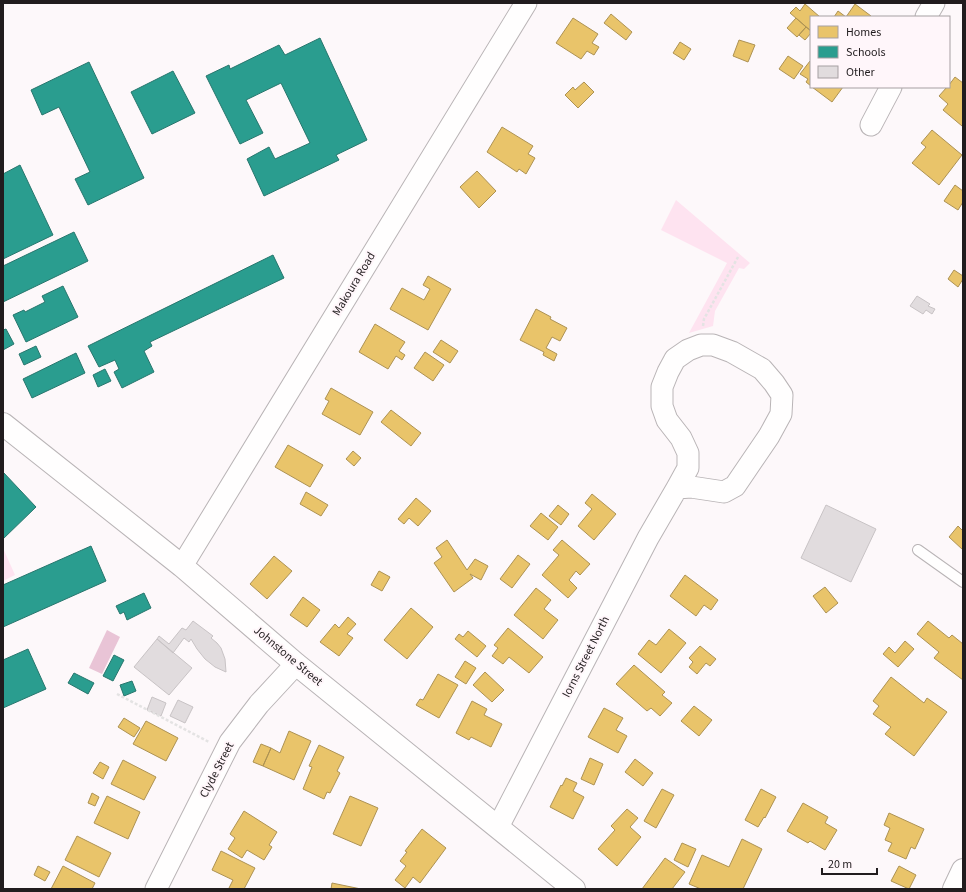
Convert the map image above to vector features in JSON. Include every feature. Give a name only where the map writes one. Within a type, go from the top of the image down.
[{"type":"street","name":"Makoura Road","points":[[182,566],[526,3]]},
{"type":"street","points":[[927,16],[934,3]]},
{"type":"street","points":[[871,125],[890,88]]},
{"type":"street","points":[[676,488],[691,487],[724,492],[735,486],[769,436],[781,414],[782,395],[762,369],[732,352],[713,345],[701,345]]},
{"type":"street","name":"Iorns Street North","points":[[498,827],[648,538],[688,468],[688,453],[681,438],[667,420],[662,406],[662,387],[675,359],[688,350],[701,345]]},
{"type":"street","name":"Johnstone Street","points":[[3,424],[182,566],[296,664],[574,889]]},
{"type":"street","name":"Clyde Street","points":[[156,889],[230,742],[259,704],[296,664]]},
{"type":"street","points":[[954,889],[963,870]]},
{"type":"lane","points":[[918,550],[963,582]]},
{"type":"path","points":[[701,345],[704,319],[738,257]]},
{"type":"path","points":[[117,694],[226,751]]},
{"type":"shaded area","points":[[676,200],[750,263],[744,269],[739,268],[715,311],[713,326],[689,333],[727,263],[661,230]]},
{"type":"shaded area","points":[[3,548],[15,575],[3,581]]},
{"type":"shaded area","points":[[107,630],[120,637],[102,674],[89,668]]},
{"type":"building: Homes","points":[[805,4],[819,16],[810,16],[810,30],[790,13],[796,7],[800,11]]},
{"type":"building: Homes","points":[[855,4],[871,16],[847,16]]},
{"type":"building: Homes","points":[[838,11],[845,16],[835,16]]},
{"type":"building: Homes","points":[[611,14],[632,32],[626,40],[604,23]]},
{"type":"building: Homes","points":[[573,18],[598,34],[592,43],[599,47],[594,55],[587,51],[581,59],[556,43]]},
{"type":"building: Homes","points":[[796,18],[806,27],[797,37],[787,28]]},
{"type":"building: Homes","points":[[806,27],[810,30],[810,34],[805,40],[799,35]]},
{"type":"building: Homes","points":[[739,40],[755,45],[748,62],[733,56]]},
{"type":"building: Homes","points":[[680,42],[691,49],[684,60],[673,53]]},
{"type":"building: Homes","points":[[788,56],[803,66],[794,79],[779,69]]},
{"type":"building: Homes","points":[[810,61],[810,85],[806,82],[808,79],[800,74]]},
{"type":"building: Homes","points":[[955,77],[963,83],[962,126],[943,110],[948,104],[939,96],[946,88],[950,88],[950,84]]},
{"type":"building: Homes","points":[[584,82],[594,92],[578,108],[565,95],[573,87],[575,90]]},
{"type":"building: Homes","points":[[813,88],[842,88],[832,102]]},
{"type":"building: Homes","points":[[502,127],[533,146],[528,154],[535,158],[526,174],[519,169],[517,172],[487,152]]},
{"type":"building: Homes","points":[[932,130],[962,155],[939,185],[912,163],[926,147],[921,143]]},
{"type":"building: Homes","points":[[477,171],[496,191],[479,208],[460,187]]},
{"type":"building: Homes","points":[[955,185],[963,191],[963,202],[958,210],[944,201]]},
{"type":"building: Homes","points":[[954,270],[963,276],[963,279],[958,287],[948,279]]},
{"type":"building: Homes","points":[[428,276],[451,289],[428,330],[390,309],[402,288],[424,300],[430,289],[423,285]]},
{"type":"building: Homes","points":[[536,309],[551,317],[550,319],[567,328],[560,341],[552,337],[546,348],[557,354],[554,361],[543,355],[544,352],[520,340]]},
{"type":"building: Homes","points":[[375,324],[405,342],[399,351],[405,355],[402,360],[396,356],[388,369],[359,352]]},
{"type":"building: Homes","points":[[441,340],[458,351],[450,363],[433,352]]},
{"type":"building: Homes","points":[[425,352],[444,365],[433,381],[414,368]]},
{"type":"building: Homes","points":[[331,388],[373,412],[360,435],[322,414],[329,401],[325,399]]},
{"type":"building: Homes","points":[[391,410],[421,433],[411,446],[381,422]]},
{"type":"building: Homes","points":[[288,445],[323,465],[310,487],[275,467]]},
{"type":"building: Homes","points":[[353,451],[361,458],[354,466],[346,459]]},
{"type":"building: Homes","points":[[306,492],[328,505],[321,516],[300,504]]},
{"type":"building: Homes","points":[[592,494],[616,514],[594,540],[578,526],[592,509],[585,503]]},
{"type":"building: Homes","points":[[416,498],[431,511],[418,526],[409,518],[404,524],[398,519]]},
{"type":"building: Homes","points":[[558,505],[569,514],[561,525],[549,516]]},
{"type":"building: Homes","points":[[541,513],[558,527],[548,540],[530,526]]},
{"type":"building: Homes","points":[[958,526],[963,531],[963,550],[949,537]]},
{"type":"building: Homes","points":[[447,540],[467,570],[475,559],[488,566],[481,580],[470,574],[473,578],[454,592],[434,563],[442,557],[436,548]]},
{"type":"building: Homes","points":[[562,540],[590,564],[580,575],[576,571],[569,580],[577,588],[568,598],[542,575],[559,555],[553,550]]},
{"type":"building: Homes","points":[[518,555],[530,564],[512,588],[500,579]]},
{"type":"building: Homes","points":[[274,556],[292,571],[267,599],[250,584]]},
{"type":"building: Homes","points":[[379,571],[390,577],[382,591],[371,585]]},
{"type":"building: Homes","points":[[685,575],[718,600],[711,610],[704,605],[696,616],[670,596]]},
{"type":"building: Homes","points":[[825,587],[838,603],[826,613],[813,596]]},
{"type":"building: Homes","points":[[536,588],[551,600],[544,609],[558,620],[543,639],[514,615]]},
{"type":"building: Homes","points":[[303,597],[320,610],[307,627],[290,615]]},
{"type":"building: Homes","points":[[411,608],[433,627],[407,659],[384,640]]},
{"type":"building: Homes","points":[[348,617],[356,624],[347,634],[353,638],[339,656],[320,642],[335,624],[339,628]]},
{"type":"building: Homes","points":[[928,621],[949,638],[952,635],[963,644],[963,680],[934,658],[939,652],[917,634]]},
{"type":"building: Homes","points":[[508,628],[543,657],[529,673],[509,657],[503,664],[492,656],[498,648],[494,645]]},
{"type":"building: Homes","points":[[669,629],[686,643],[661,673],[638,654],[649,640],[656,645]]},
{"type":"building: Homes","points":[[468,631],[486,646],[477,657],[455,639],[459,634],[463,637]]},
{"type":"building: Homes","points":[[905,641],[914,649],[898,667],[883,654],[889,647],[895,653]]},
{"type":"building: Homes","points":[[700,646],[716,659],[710,666],[706,663],[697,674],[689,667],[693,662],[689,658]]},
{"type":"building: Homes","points":[[465,661],[476,668],[466,684],[455,677]]},
{"type":"building: Homes","points":[[634,665],[665,692],[662,695],[672,703],[660,716],[651,708],[647,711],[616,684]]},
{"type":"building: Homes","points":[[485,672],[504,690],[492,702],[473,685]]},
{"type":"building: Homes","points":[[438,674],[458,685],[439,718],[416,705],[420,699],[423,700]]},
{"type":"building: Homes","points":[[891,677],[924,703],[927,698],[947,712],[914,756],[885,734],[891,727],[873,714],[879,706],[873,701]]},
{"type":"building: Homes","points":[[472,701],[487,709],[484,715],[502,724],[491,747],[471,737],[469,740],[456,733]]},
{"type":"building: Homes","points":[[694,706],[712,720],[699,736],[681,721]]},
{"type":"building: Homes","points":[[604,708],[623,718],[616,730],[627,736],[618,753],[588,737]]},
{"type":"building: Homes","points":[[124,718],[140,728],[134,737],[118,727]]},
{"type":"building: Homes","points":[[146,721],[178,738],[166,761],[133,744]]},
{"type":"building: Homes","points":[[289,731],[311,741],[294,780],[263,766],[271,748],[280,753]]},
{"type":"building: Homes","points":[[261,744],[271,748],[263,766],[253,762]]},
{"type":"building: Homes","points":[[319,745],[344,757],[337,771],[340,773],[330,793],[327,792],[324,799],[303,789],[312,767],[309,766]]},
{"type":"building: Homes","points":[[590,758],[603,764],[594,785],[581,779]]},
{"type":"building: Homes","points":[[635,759],[653,773],[643,786],[625,772]]},
{"type":"building: Homes","points":[[123,760],[156,777],[144,800],[111,784]]},
{"type":"building: Homes","points":[[100,762],[109,767],[103,779],[93,773]]},
{"type":"building: Homes","points":[[566,778],[577,783],[573,791],[584,797],[573,819],[550,807]]},
{"type":"building: Homes","points":[[662,789],[674,795],[656,828],[644,821]]},
{"type":"building: Homes","points":[[761,789],[776,797],[765,818],[764,817],[758,827],[745,820]]},
{"type":"building: Homes","points":[[92,793],[99,797],[95,806],[88,803]]},
{"type":"building: Homes","points":[[107,796],[140,812],[128,839],[94,823]]},
{"type":"building: Homes","points":[[350,796],[378,808],[361,846],[333,834]]},
{"type":"building: Homes","points":[[803,803],[828,817],[825,823],[837,830],[825,850],[810,841],[808,843],[787,831]]},
{"type":"building: Homes","points":[[627,809],[638,818],[630,827],[641,837],[617,866],[598,849],[615,830],[611,826]]},
{"type":"building: Homes","points":[[244,811],[277,832],[269,845],[272,847],[264,860],[247,850],[242,858],[228,849],[235,838],[230,834]]},
{"type":"building: Homes","points":[[889,813],[924,829],[915,849],[911,847],[906,859],[888,851],[892,843],[885,840],[890,828],[884,825]]},
{"type":"building: Homes","points":[[422,829],[446,848],[420,883],[413,877],[405,888],[395,880],[406,866],[400,861],[407,852],[405,851]]},
{"type":"building: Homes","points":[[77,836],[111,853],[99,877],[65,860]]},
{"type":"building: Homes","points":[[742,839],[762,849],[743,889],[701,889],[689,884],[702,855],[729,867]]},
{"type":"building: Homes","points":[[682,843],[696,849],[688,867],[674,860]]},
{"type":"building: Homes","points":[[221,851],[255,868],[244,889],[229,888],[233,880],[212,870]]},
{"type":"building: Homes","points":[[665,858],[685,872],[672,889],[642,889]]},
{"type":"building: Homes","points":[[38,866],[50,872],[45,881],[34,875]]},
{"type":"building: Homes","points":[[63,866],[95,883],[92,889],[51,889]]},
{"type":"building: Homes","points":[[899,866],[916,875],[909,889],[891,881]]},
{"type":"building: Homes","points":[[332,883],[361,889],[331,889]]},
{"type":"building: Schools","points":[[320,38],[367,140],[336,155],[339,160],[264,196],[247,159],[269,147],[275,159],[310,143],[281,83],[246,100],[263,133],[240,144],[206,76],[229,65],[230,69],[279,45],[285,55]]},
{"type":"building: Schools","points":[[89,62],[144,178],[88,205],[75,179],[90,172],[59,107],[42,115],[31,90]]},
{"type":"building: Schools","points":[[173,71],[195,113],[152,134],[131,92]]},
{"type":"building: Schools","points":[[20,165],[53,235],[3,259],[3,174]]},
{"type":"building: Schools","points":[[74,232],[88,261],[3,302],[3,266]]},
{"type":"building: Schools","points":[[273,255],[284,278],[150,342],[152,346],[144,351],[154,372],[122,388],[114,372],[119,369],[115,360],[99,367],[88,346]]},
{"type":"building: Schools","points":[[63,286],[78,317],[26,342],[13,315],[24,310],[25,312],[45,302],[42,296]]},
{"type":"building: Schools","points":[[6,329],[14,344],[3,350],[3,330]]},
{"type":"building: Schools","points":[[36,346],[41,357],[24,365],[19,354]]},
{"type":"building: Schools","points":[[76,353],[85,373],[32,398],[23,379]]},
{"type":"building: Schools","points":[[105,369],[111,381],[98,387],[93,375]]},
{"type":"building: Schools","points":[[3,472],[36,507],[3,539]]},
{"type":"building: Schools","points":[[91,546],[106,581],[3,627],[3,585]]},
{"type":"building: Schools","points":[[144,593],[151,608],[127,620],[124,612],[120,614],[116,606]]},
{"type":"building: Schools","points":[[28,649],[46,689],[3,708],[3,660]]},
{"type":"building: Schools","points":[[114,655],[124,660],[113,681],[103,676]]},
{"type":"building: Schools","points":[[74,673],[94,683],[88,694],[68,683]]},
{"type":"building: Schools","points":[[132,681],[136,691],[124,696],[120,685]]},
{"type":"building: Other","points":[[917,296],[930,304],[928,306],[935,309],[932,314],[926,310],[923,314],[910,306]]},
{"type":"building: Other","points":[[826,505],[876,529],[851,582],[801,558]]},
{"type":"building: Other","points":[[193,621],[213,636],[211,638],[221,648],[225,659],[226,672],[215,667],[205,659],[191,639],[189,642],[184,638],[173,653],[157,639],[159,636],[169,644],[182,628],[186,630]]},
{"type":"building: Other","points":[[157,639],[192,668],[169,695],[134,667]]},
{"type":"building: Other","points":[[152,697],[166,703],[161,716],[147,710]]},
{"type":"building: Other","points":[[178,700],[193,707],[185,723],[170,716]]}]
